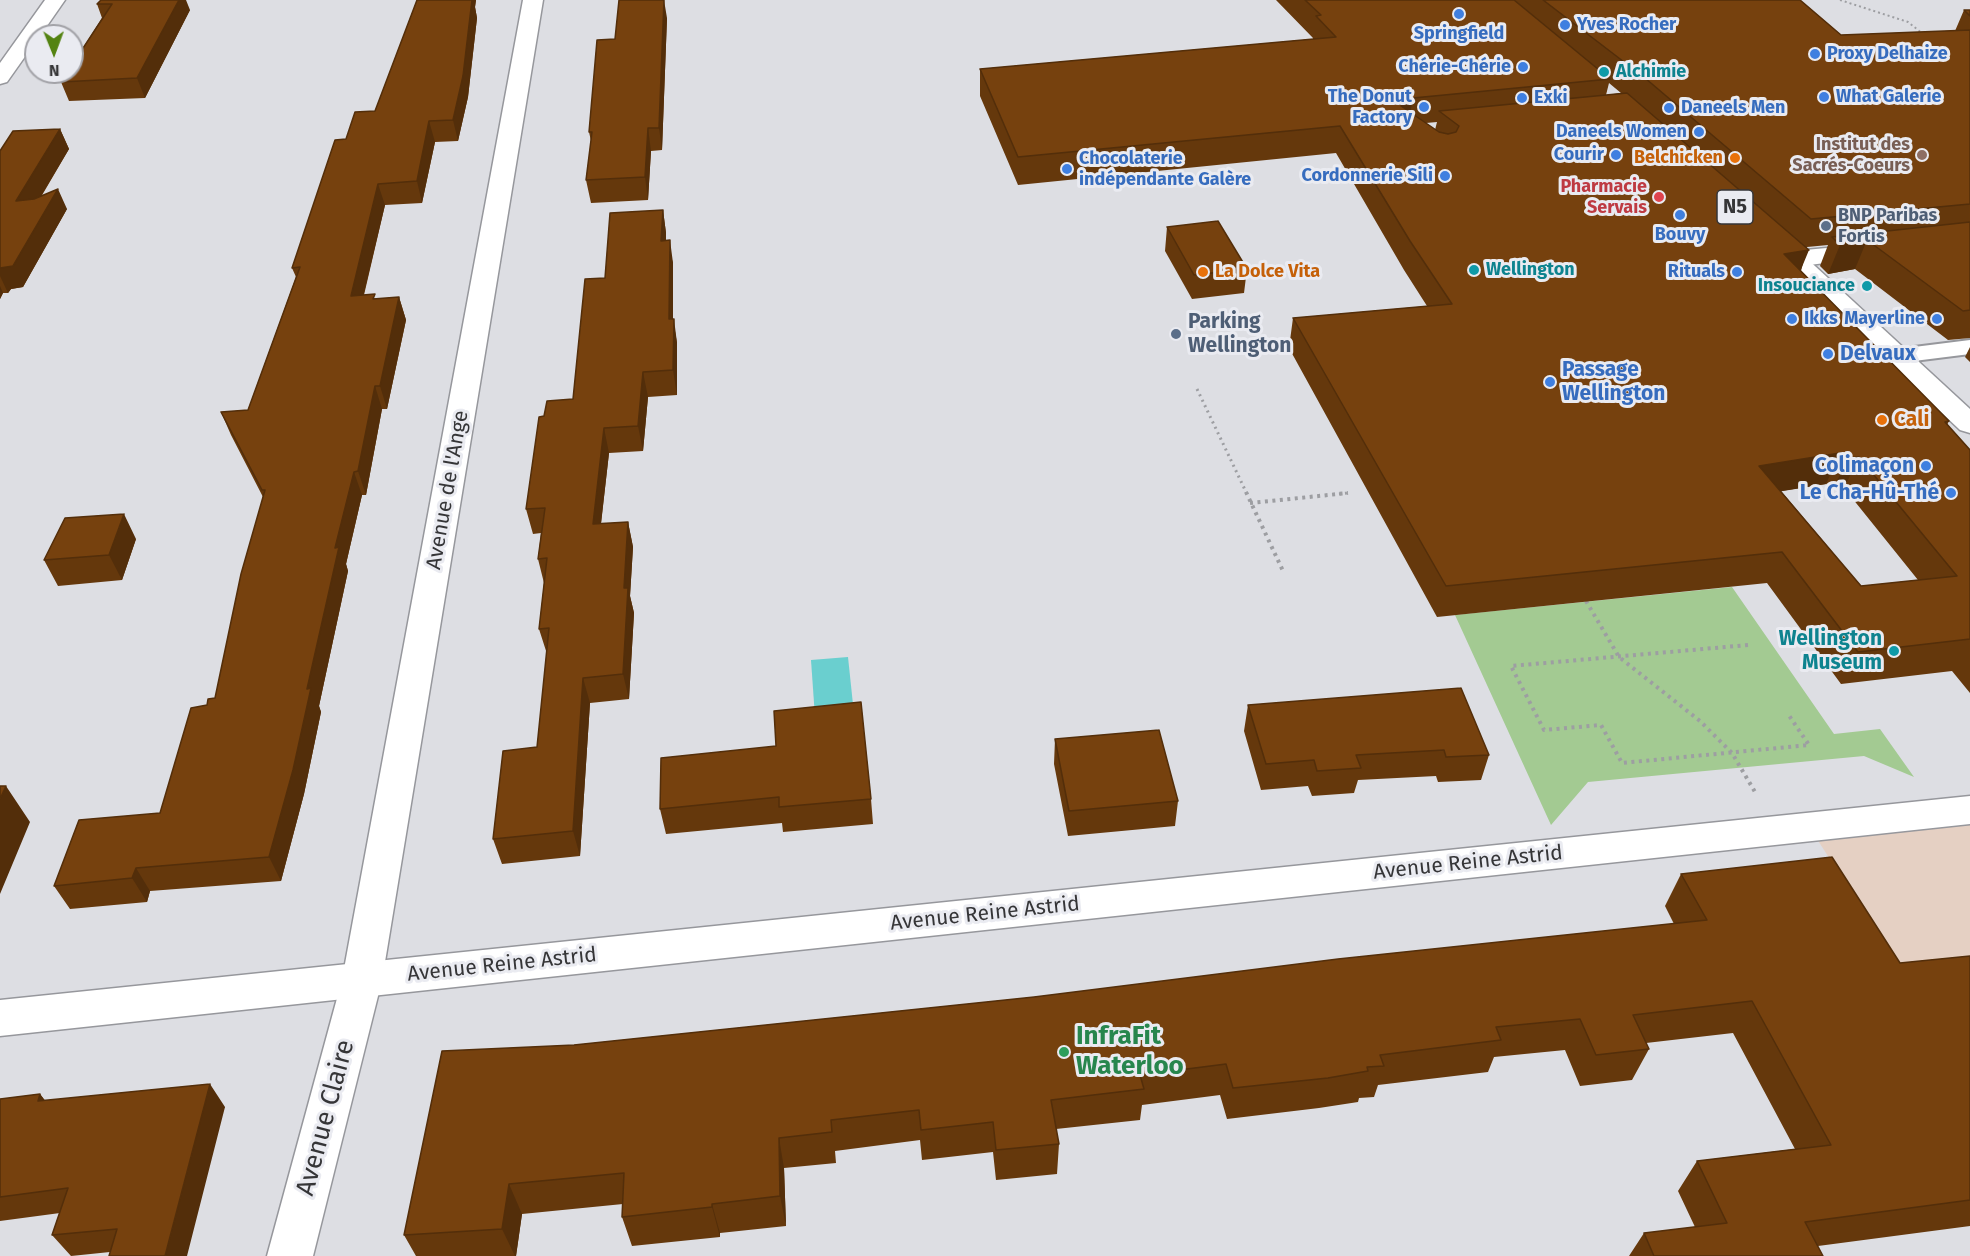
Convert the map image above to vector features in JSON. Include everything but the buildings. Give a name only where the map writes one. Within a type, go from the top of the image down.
[{"type":"street","points":[[0,78],[55,0]]},
{"type":"street","name":"Avenue de l'Ange","points":[[362,980],[533,0]]},
{"type":"street","name":"N5","points":[[1752,221],[1970,424]]},
{"type":"street","points":[[1794,259],[1888,249]]},
{"type":"street","points":[[1898,356],[1970,348]]},
{"type":"street","name":"Avenue Reine Astrid","points":[[0,1018],[1970,810]]},
{"type":"street","name":"Avenue Claire","points":[[290,1256],[362,980]]},
{"type":"path","points":[[1839,0],[1908,22],[1925,36]]},
{"type":"path","points":[[1197,389],[1283,571]]},
{"type":"path","points":[[1250,503],[1348,493]]},
{"type":"path","points":[[1586,601],[1619,657],[1700,721],[1732,753],[1776,829]]},
{"type":"path","points":[[1748,645],[1511,666],[1544,730],[1601,725],[1622,763],[1809,745],[1788,714]]},
{"type":"shaded area","points":[[1970,819],[1970,1076],[1815,836]]},
{"type":"green space","points":[[1732,587],[1834,734],[1880,729],[1914,777],[1864,756],[1588,782],[1551,825],[1455,615]]},
{"type":"water","points":[[848,657],[854,714],[815,717],[811,660]]},
{"type":"place","name":"Springfield","points":[[1459,14]]},
{"type":"place","name":"Yves Rocher","points":[[1565,25]]},
{"type":"place","name":"Proxy Delhaize","points":[[1815,54]]},
{"type":"place","name":"Chérie-Chérie","points":[[1523,67]]},
{"type":"place","name":"Alchimie","points":[[1604,72]]},
{"type":"place","name":"What Galerie","points":[[1824,97]]},
{"type":"place","name":"Exki","points":[[1522,98]]},
{"type":"place","name":"The Donut Factory","points":[[1424,107]]},
{"type":"place","name":"Daneels Men","points":[[1669,108]]},
{"type":"place","name":"Daneels Women","points":[[1699,132]]},
{"type":"place","name":"Courir","points":[[1616,155]]},
{"type":"place","name":"Institut des Sacrés-Coeurs","points":[[1922,155]]},
{"type":"place","name":"Belchicken","points":[[1735,158]]},
{"type":"place","name":"Chocolaterie indépendante Galère","points":[[1067,169]]},
{"type":"place","name":"Cordonnerie Sili","points":[[1445,176]]},
{"type":"place","name":"Pharmacie Servais","points":[[1659,197]]},
{"type":"place","name":"Bouvy","points":[[1680,215]]},
{"type":"place","name":"BNP Paribas Fortis","points":[[1826,226]]},
{"type":"place","name":"Wellington","points":[[1474,270]]},
{"type":"place","name":"La Dolce Vita","points":[[1203,272]]},
{"type":"place","name":"Rituals","points":[[1737,272]]},
{"type":"place","name":"Insouciance","points":[[1867,286]]},
{"type":"place","name":"Ikks","points":[[1792,319]]},
{"type":"place","name":"Mayerline","points":[[1937,319]]},
{"type":"place","name":"Parking Wellington","points":[[1176,334]]},
{"type":"place","name":"Delvaux","points":[[1828,354]]},
{"type":"place","name":"Passage Wellington","points":[[1550,382]]},
{"type":"place","name":"Cali","points":[[1882,420]]},
{"type":"place","name":"Colimaçon","points":[[1926,466]]},
{"type":"place","name":"Le Cha-Hû-Thé","points":[[1951,493]]},
{"type":"place","name":"Wellington Museum","points":[[1894,651]]},
{"type":"place","name":"InfraFit Waterloo","points":[[1064,1052]]}]
